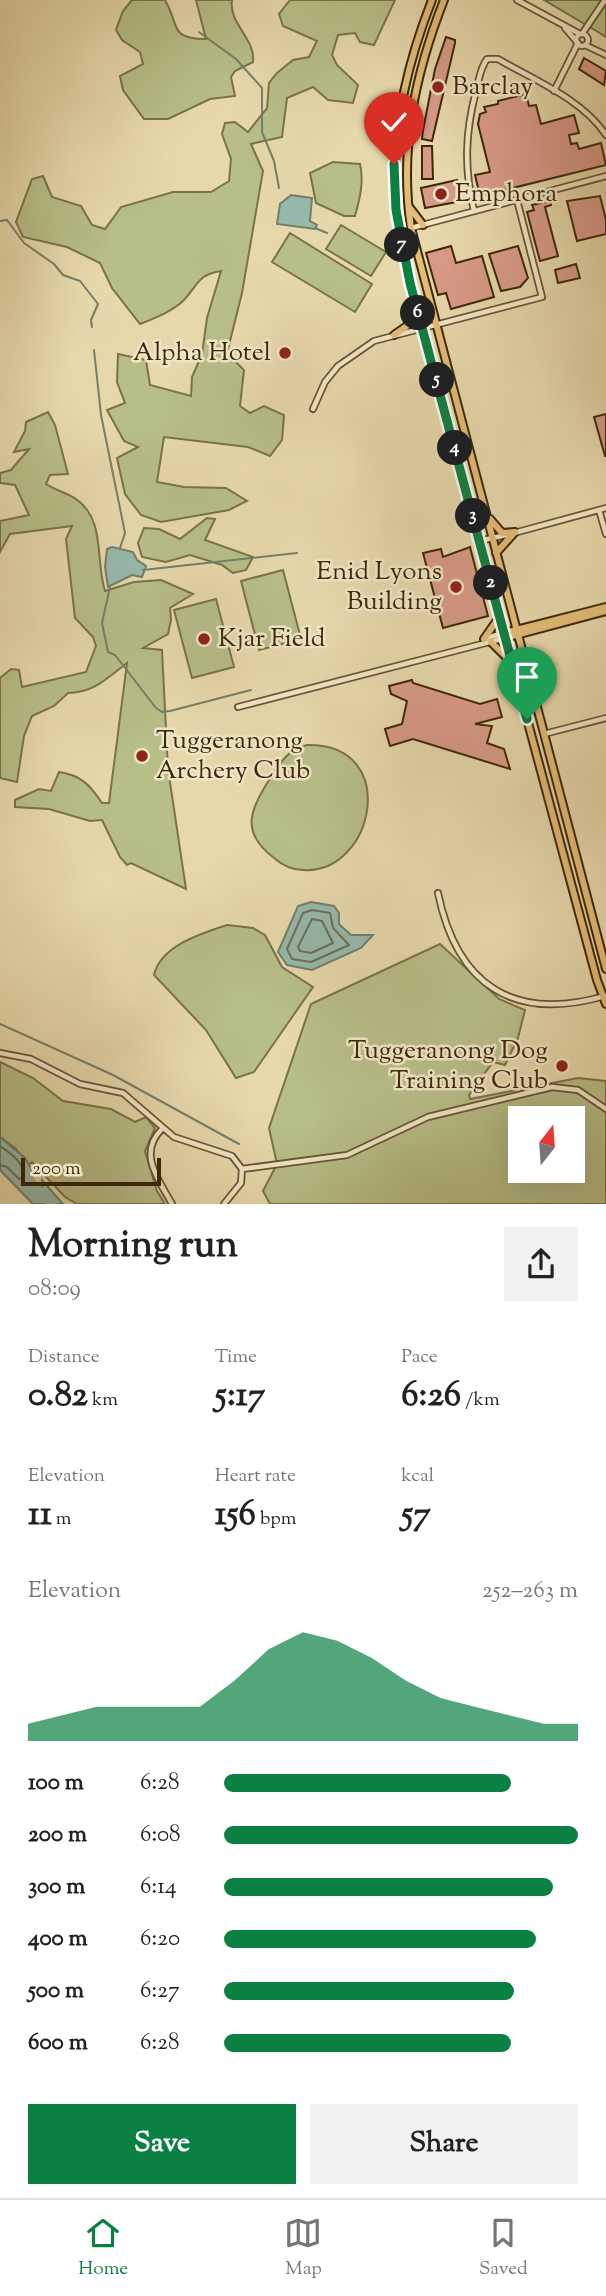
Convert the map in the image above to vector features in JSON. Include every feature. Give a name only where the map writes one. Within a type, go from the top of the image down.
[{"type":"main road","points":[[432,0],[415,48],[399,114],[394,164],[396,210],[422,328],[605,999]]},
{"type":"main road","points":[[444,0],[424,58],[411,113],[406,156],[407,204],[411,228],[606,969]]},
{"type":"main road","points":[[407,204],[423,225]]},
{"type":"main road","points":[[396,210],[401,224],[411,228]]},
{"type":"main road","points":[[407,267],[405,236],[411,228]]},
{"type":"main road","points":[[394,335],[414,321],[418,312]]},
{"type":"main road","points":[[485,511],[497,530],[514,532]]},
{"type":"main road","points":[[496,553],[514,532]]},
{"type":"main road","points":[[505,636],[606,609]]},
{"type":"main road","points":[[499,616],[487,640],[513,664]]},
{"type":"main road","points":[[527,719],[533,732],[544,734]]},
{"type":"main road","points":[[540,768],[537,743],[544,734]]},
{"type":"street","points":[[517,0],[584,36],[604,54]]},
{"type":"street","points":[[554,92],[605,0]]},
{"type":"street","points":[[564,27],[580,44],[604,54]]},
{"type":"street","points":[[580,44],[584,36]]},
{"type":"street","points":[[474,211],[467,180],[465,150],[475,94],[484,62],[490,58],[498,59],[581,108],[606,135]]},
{"type":"street","points":[[411,228],[606,176]]},
{"type":"street","points":[[313,409],[325,382],[338,366],[365,346],[394,335],[542,297],[517,200]]},
{"type":"street","points":[[480,541],[606,508]]},
{"type":"street","points":[[600,510],[606,534]]},
{"type":"street","points":[[239,707],[505,636]]},
{"type":"street","points":[[544,734],[606,718]]},
{"type":"street","points":[[438,892],[444,920],[461,955],[492,988],[518,1001],[545,1006],[605,999]]},
{"type":"street","points":[[0,1053],[32,1059],[80,1084],[123,1093],[162,1129],[186,1143],[232,1156],[242,1169],[241,1183],[224,1204]]},
{"type":"street","points":[[242,1169],[347,1155],[428,1117],[552,1087],[578,1090],[606,1109]]},
{"type":"street","points":[[162,1129],[150,1148],[150,1163],[172,1204]]},
{"type":"green space","points":[[132,0],[165,0],[181,34],[206,39],[196,0],[232,0],[234,16],[253,54],[253,62],[235,71],[231,77],[235,96],[210,99],[168,119],[144,119],[123,90],[120,76],[143,64],[140,52],[122,40],[116,30],[123,11]]},
{"type":"green space","points":[[290,0],[395,0],[374,45],[360,42],[355,33],[338,35],[332,55],[337,65],[358,85],[353,103],[328,100],[313,87],[287,98],[282,137],[251,144],[263,171],[242,293],[227,353],[244,370],[240,406],[250,413],[264,406],[284,415],[282,440],[270,456],[248,447],[164,437],[157,482],[184,487],[226,488],[247,501],[229,510],[161,522],[141,515],[125,494],[117,458],[138,447],[124,441],[107,410],[125,403],[117,382],[118,354],[146,360],[150,385],[191,396],[192,377],[202,354],[207,318],[221,271],[207,275],[199,281],[175,308],[140,324],[112,288],[100,263],[67,247],[23,237],[16,222],[32,179],[43,176],[52,197],[81,206],[92,225],[105,229],[121,207],[173,192],[211,192],[229,181],[231,159],[222,134],[225,123],[235,122],[248,132],[267,108],[269,83],[293,60],[309,57],[317,41],[283,26],[279,14]]},
{"type":"green space","points":[[544,0],[606,0],[606,37],[598,32]]},
{"type":"green space","points":[[333,162],[360,164],[360,196],[355,216],[344,216],[316,203],[310,173]]},
{"type":"green space","points":[[341,225],[386,252],[371,276],[326,249]]},
{"type":"green space","points":[[290,233],[372,284],[355,312],[272,262]]},
{"type":"green space","points":[[48,412],[55,425],[68,474],[50,475],[46,484],[76,499],[92,518],[105,591],[134,582],[161,580],[193,594],[170,608],[168,634],[143,648],[162,650],[168,769],[186,889],[131,863],[127,865],[120,857],[102,820],[90,821],[49,809],[15,807],[15,800],[39,789],[51,791],[59,772],[79,778],[102,803],[109,803],[127,663],[100,684],[68,693],[54,706],[32,716],[24,736],[17,782],[0,778],[0,678],[11,669],[19,670],[22,687],[86,672],[96,646],[93,637],[75,618],[66,539],[72,526],[10,534],[0,552],[0,521],[29,515],[15,485],[0,483],[0,473],[11,470],[29,449],[14,452],[25,431],[26,422]]},
{"type":"green space","points":[[207,518],[215,519],[205,540],[253,557],[246,570],[233,573],[222,565],[190,555],[166,562],[142,557],[138,543],[144,528],[159,529],[180,539]]},
{"type":"green space","points":[[283,570],[301,639],[259,650],[241,581]]},
{"type":"green space","name":"Kjar Field","points":[[216,599],[234,667],[192,678],[174,610]]},
{"type":"green space","points":[[307,745],[337,750],[356,764],[366,785],[367,809],[361,832],[347,852],[327,866],[303,870],[284,865],[263,848],[252,830],[252,821],[257,802],[281,763],[294,750]]},
{"type":"green space","points":[[227,925],[253,928],[265,935],[282,967],[313,987],[254,1072],[236,1078],[206,1030],[154,975],[158,965],[173,948]]},
{"type":"green space","points":[[440,944],[499,999],[525,1010],[518,1038],[505,1065],[493,1062],[469,1095],[470,1099],[578,1078],[606,1081],[606,1204],[270,1204],[263,1191],[277,1164],[269,1128],[311,1004]]},
{"type":"green space","points":[[0,1062],[33,1078],[63,1101],[111,1109],[135,1122],[146,1117],[155,1128],[145,1151],[157,1191],[165,1204],[77,1204],[65,1197],[32,1162],[28,1165],[15,1148],[0,1137]]},
{"type":"water","points":[[291,195],[312,198],[310,221],[317,225],[315,229],[277,224],[280,204]]},
{"type":"water","points":[[112,547],[133,552],[137,560],[146,566],[142,577],[132,575],[108,587],[105,567],[107,549]]},
{"type":"water","points":[[311,902],[334,906],[339,913],[339,924],[351,935],[373,935],[361,948],[312,970],[287,965],[278,952],[298,906]]},
{"type":"water","points":[[0,1137],[25,1158],[32,1170],[34,1187],[42,1189],[42,1180],[63,1204],[33,1204],[0,1170]]},
{"type":"building","points":[[446,37],[455,40],[455,43],[432,141],[422,139],[423,130],[435,69]]},
{"type":"building","points":[[584,58],[606,71],[604,85],[579,69]]},
{"type":"building","points":[[526,94],[529,106],[536,105],[541,124],[574,115],[579,133],[569,135],[571,144],[577,143],[579,149],[601,143],[606,165],[480,196],[475,175],[490,172],[478,124],[480,114],[486,112],[484,107]]},
{"type":"building","points":[[422,146],[432,146],[433,179],[422,179]]},
{"type":"building","name":"Emphora","points":[[457,180],[462,201],[425,208],[421,188]]},
{"type":"building","points":[[600,196],[606,220],[606,234],[577,241],[567,201]]},
{"type":"building","points":[[550,201],[551,205],[545,207],[558,256],[540,261],[527,212],[534,210],[532,205]]},
{"type":"building","points":[[451,246],[456,263],[482,256],[494,297],[451,309],[446,293],[438,295],[426,253]]},
{"type":"building","points":[[518,246],[528,278],[520,287],[501,291],[489,254]]},
{"type":"building","points":[[576,264],[580,278],[558,283],[555,270]]},
{"type":"building","points":[[606,414],[606,456],[605,456],[594,417]]},
{"type":"building","name":"Enid Lyons Building","points":[[470,547],[488,616],[443,628],[423,553],[441,549],[443,557]]},
{"type":"building","points":[[412,680],[413,683],[480,704],[497,699],[502,717],[475,724],[492,726],[487,743],[504,749],[510,769],[413,739],[390,746],[385,729],[402,724],[407,701],[391,694],[389,686]]},
{"type":"waterway","points":[[199,32],[236,59],[262,88],[262,132],[274,161],[279,188]]},
{"type":"waterway","points":[[0,221],[7,220],[24,243],[54,264],[63,275],[80,281],[98,304],[91,320],[92,327]]},
{"type":"waterway","points":[[315,228],[327,233]]},
{"type":"waterway","points":[[94,350],[101,415],[125,533],[120,548]]},
{"type":"waterway","points":[[143,570],[297,553]]},
{"type":"waterway","points":[[110,587],[102,623],[108,652],[115,655],[156,708],[162,712],[170,711],[251,690]]},
{"type":"waterway","points":[[0,1024],[113,1075],[239,1144]]},
{"type":"waterway","points":[[24,1175],[52,1204]]},
{"type":"place","name":"Barclay","points":[[438,87]]},
{"type":"place","name":"Emphora","points":[[441,194]]},
{"type":"place","name":"Alpha Hotel","points":[[285,353]]},
{"type":"place","name":"Enid Lyons Building","points":[[456,587]]},
{"type":"place","name":"Kjar Field","points":[[204,639]]},
{"type":"place","name":"Tuggeranong Archery Club","points":[[142,756]]},
{"type":"place","name":"Tuggeranong Dog Training Club","points":[[562,1066]]},
{"type":"route","points":[[394,164],[396,210],[410,283],[527,719]]}]
